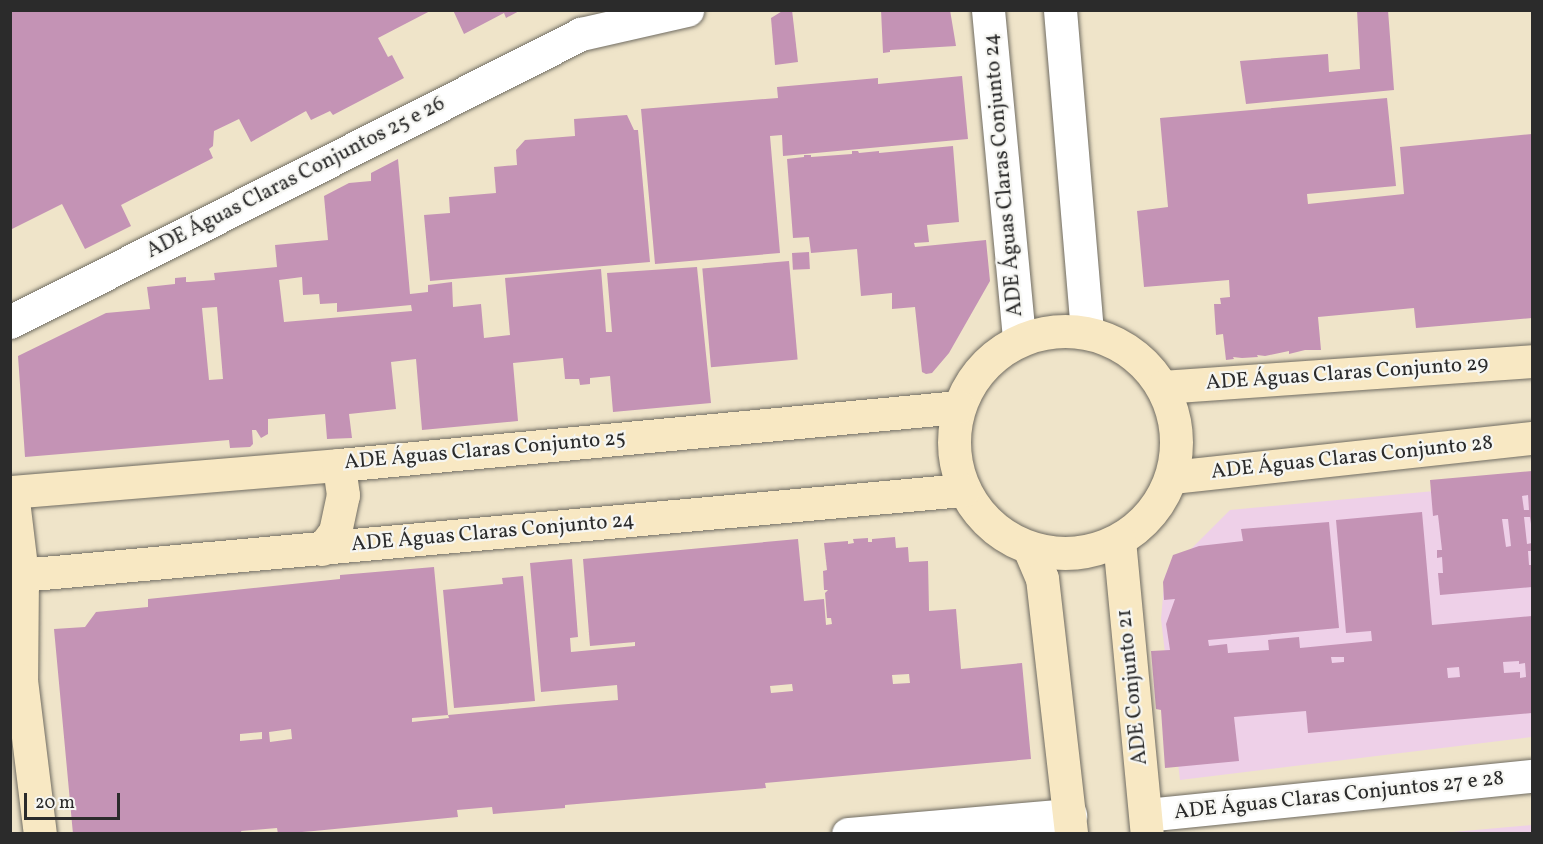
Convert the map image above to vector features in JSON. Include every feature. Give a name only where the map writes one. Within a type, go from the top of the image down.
[{"type":"street","name":"ADE Águas Claras Conjuntos 25 e 26","points":[[10,322],[589,22],[687,10]]},
{"type":"street","name":"ADE Águas Claras Conjunto 24","points":[[988,10],[1019,340]]},
{"type":"street","points":[[1060,10],[1087,332]]},
{"type":"street","points":[[1052,331],[1087,332],[1117,343],[1144,362],[1162,387],[1174,415],[1177,446],[1172,477],[1160,502],[1142,524],[1119,540],[1090,551],[1059,554],[1029,548],[1002,535],[980,515],[963,490],[954,463],[952,435],[958,407],[981,367],[1019,340],[1052,331]]},
{"type":"street","name":"ADE Águas Claras Conjunto 29","points":[[1162,387],[1533,361]]},
{"type":"street","name":"ADE Águas Claras Conjunto 25","points":[[11,491],[339,465],[958,407]]},
{"type":"street","name":"ADE Águas Claras Conjunto 28","points":[[1172,477],[1533,438]]},
{"type":"street","points":[[322,549],[335,532],[343,495],[339,465]]},
{"type":"street","name":"ADE Águas Claras Conjunto 24","points":[[16,575],[963,490]]},
{"type":"street","points":[[11,491],[16,575],[16,672],[39,834]]},
{"type":"street","name":"ADE Conjunto 21","points":[[1119,540],[1147,825]]},
{"type":"street","points":[[848,834],[1070,824],[1042,578],[1029,548]]},
{"type":"street","name":"ADE Águas Claras Conjuntos 27 e 28","points":[[1147,825],[1533,777]]},
{"type":"shaded area","points":[[1532,482],[1532,737],[1180,780],[1161,619],[1165,575],[1230,510]]},
{"type":"shaded area","points":[[1532,825],[1532,833],[1441,833]]},
{"type":"building","points":[[10,10],[432,10],[378,38],[388,57],[392,55],[404,78],[333,115],[330,111],[311,120],[306,111],[251,142],[239,119],[214,131],[213,146],[209,149],[213,158],[121,205],[131,226],[85,249],[62,204],[10,230]]},
{"type":"building","points":[[453,10],[521,10],[506,18],[504,13],[464,34]]},
{"type":"building","points":[[784,10],[792,10],[798,62],[775,65],[771,18]]},
{"type":"building","points":[[881,10],[950,10],[956,46],[890,50],[890,52],[883,53]]},
{"type":"building","points":[[1357,10],[1388,10],[1394,90],[1246,104],[1240,61],[1328,54],[1329,72],[1360,69]]},
{"type":"building","points":[[962,76],[968,139],[783,156],[782,135],[770,136],[780,253],[655,264],[641,109],[778,98],[777,87],[878,78],[878,84]]},
{"type":"building","points":[[1387,98],[1396,186],[1307,194],[1308,204],[1404,194],[1400,147],[1532,134],[1532,318],[1416,328],[1414,308],[1318,317],[1321,350],[1305,350],[1289,354],[1289,351],[1265,356],[1257,355],[1258,357],[1233,357],[1234,359],[1226,360],[1223,334],[1216,335],[1214,304],[1221,304],[1220,298],[1230,297],[1229,280],[1144,287],[1137,211],[1168,207],[1160,118]]},
{"type":"building","points":[[627,115],[634,130],[638,130],[650,262],[430,281],[424,215],[450,213],[449,197],[496,193],[494,167],[517,165],[516,150],[525,140],[575,136],[574,119]]},
{"type":"building","points":[[953,146],[959,222],[927,225],[929,242],[914,243],[915,247],[986,240],[990,281],[949,353],[932,373],[926,374],[922,372],[915,307],[892,309],[892,293],[861,296],[857,249],[811,253],[809,237],[793,238],[787,159],[804,157],[804,155],[811,155],[811,157],[852,154],[852,151],[859,153],[879,151],[879,153]]},
{"type":"building","points":[[398,159],[410,294],[428,292],[428,285],[452,282],[453,307],[481,304],[484,338],[510,335],[505,278],[601,269],[606,332],[612,332],[607,273],[697,267],[711,403],[613,412],[610,376],[590,378],[590,384],[580,385],[579,379],[565,379],[563,358],[513,363],[518,421],[422,430],[416,359],[391,362],[396,409],[349,414],[352,438],[327,439],[325,414],[268,419],[268,434],[261,438],[256,430],[252,430],[253,444],[250,447],[230,448],[229,440],[25,457],[18,356],[106,313],[150,309],[147,287],[175,284],[175,278],[186,277],[186,282],[215,280],[214,273],[277,267],[275,245],[328,240],[324,196],[349,183],[371,181],[371,173]],"holes":[[[302,277],[303,295],[319,294],[320,304],[337,303],[337,312],[411,305],[412,311],[284,322],[279,280]],[[217,307],[223,379],[209,380],[202,308]]]},
{"type":"building","points":[[809,252],[810,269],[793,270],[792,253]]},
{"type":"building","points":[[789,261],[798,360],[711,367],[702,269]]},
{"type":"building","points":[[1532,471],[1532,531],[1530,517],[1524,517],[1527,544],[1532,543],[1532,551],[1528,551],[1529,565],[1532,565],[1532,587],[1440,595],[1438,573],[1443,573],[1442,557],[1437,558],[1437,550],[1442,550],[1438,515],[1433,516],[1430,480]],"holes":[[[1528,495],[1529,510],[1524,510],[1522,496]],[[1502,519],[1508,519],[1511,546],[1506,547]]]},
{"type":"building","points":[[1422,512],[1432,625],[1532,616],[1532,713],[1308,733],[1306,711],[1234,717],[1239,761],[1165,768],[1161,710],[1156,709],[1151,651],[1170,650],[1166,624],[1175,599],[1164,600],[1163,582],[1173,555],[1199,546],[1243,541],[1241,529],[1329,522],[1339,628],[1208,640],[1209,646],[1227,644],[1228,653],[1269,650],[1268,640],[1299,637],[1300,648],[1372,641],[1371,631],[1346,633],[1336,520]],"holes":[[[1331,657],[1344,657],[1344,662],[1332,663]],[[1503,662],[1525,663],[1526,677],[1520,678],[1520,672],[1504,673]],[[1459,667],[1460,677],[1448,678],[1447,668]]]},
{"type":"building","points":[[895,537],[896,548],[908,547],[909,562],[928,561],[929,611],[956,609],[961,669],[1022,663],[1031,759],[765,783],[766,788],[565,805],[565,808],[493,814],[492,807],[457,810],[458,817],[278,834],[277,828],[241,831],[242,834],[73,834],[54,629],[85,627],[96,612],[148,607],[148,599],[340,579],[340,575],[434,567],[448,715],[618,700],[617,685],[541,692],[530,563],[572,559],[578,637],[570,638],[571,652],[635,646],[635,642],[590,646],[583,559],[798,539],[804,601],[824,599],[826,625],[832,624],[831,618],[827,618],[825,593],[828,590],[824,590],[823,571],[827,570],[824,543],[848,541],[848,544],[854,543],[853,539],[868,538],[868,542],[872,542],[872,539]],"holes":[[[909,674],[910,683],[893,684],[892,675]],[[792,684],[793,691],[771,693],[770,686]],[[448,715],[449,718],[412,722],[412,718]],[[291,729],[292,739],[270,742],[269,732]],[[262,732],[262,739],[240,741],[240,734]]]},
{"type":"building","points":[[523,576],[535,701],[454,708],[443,590],[503,584],[502,578]]}]
